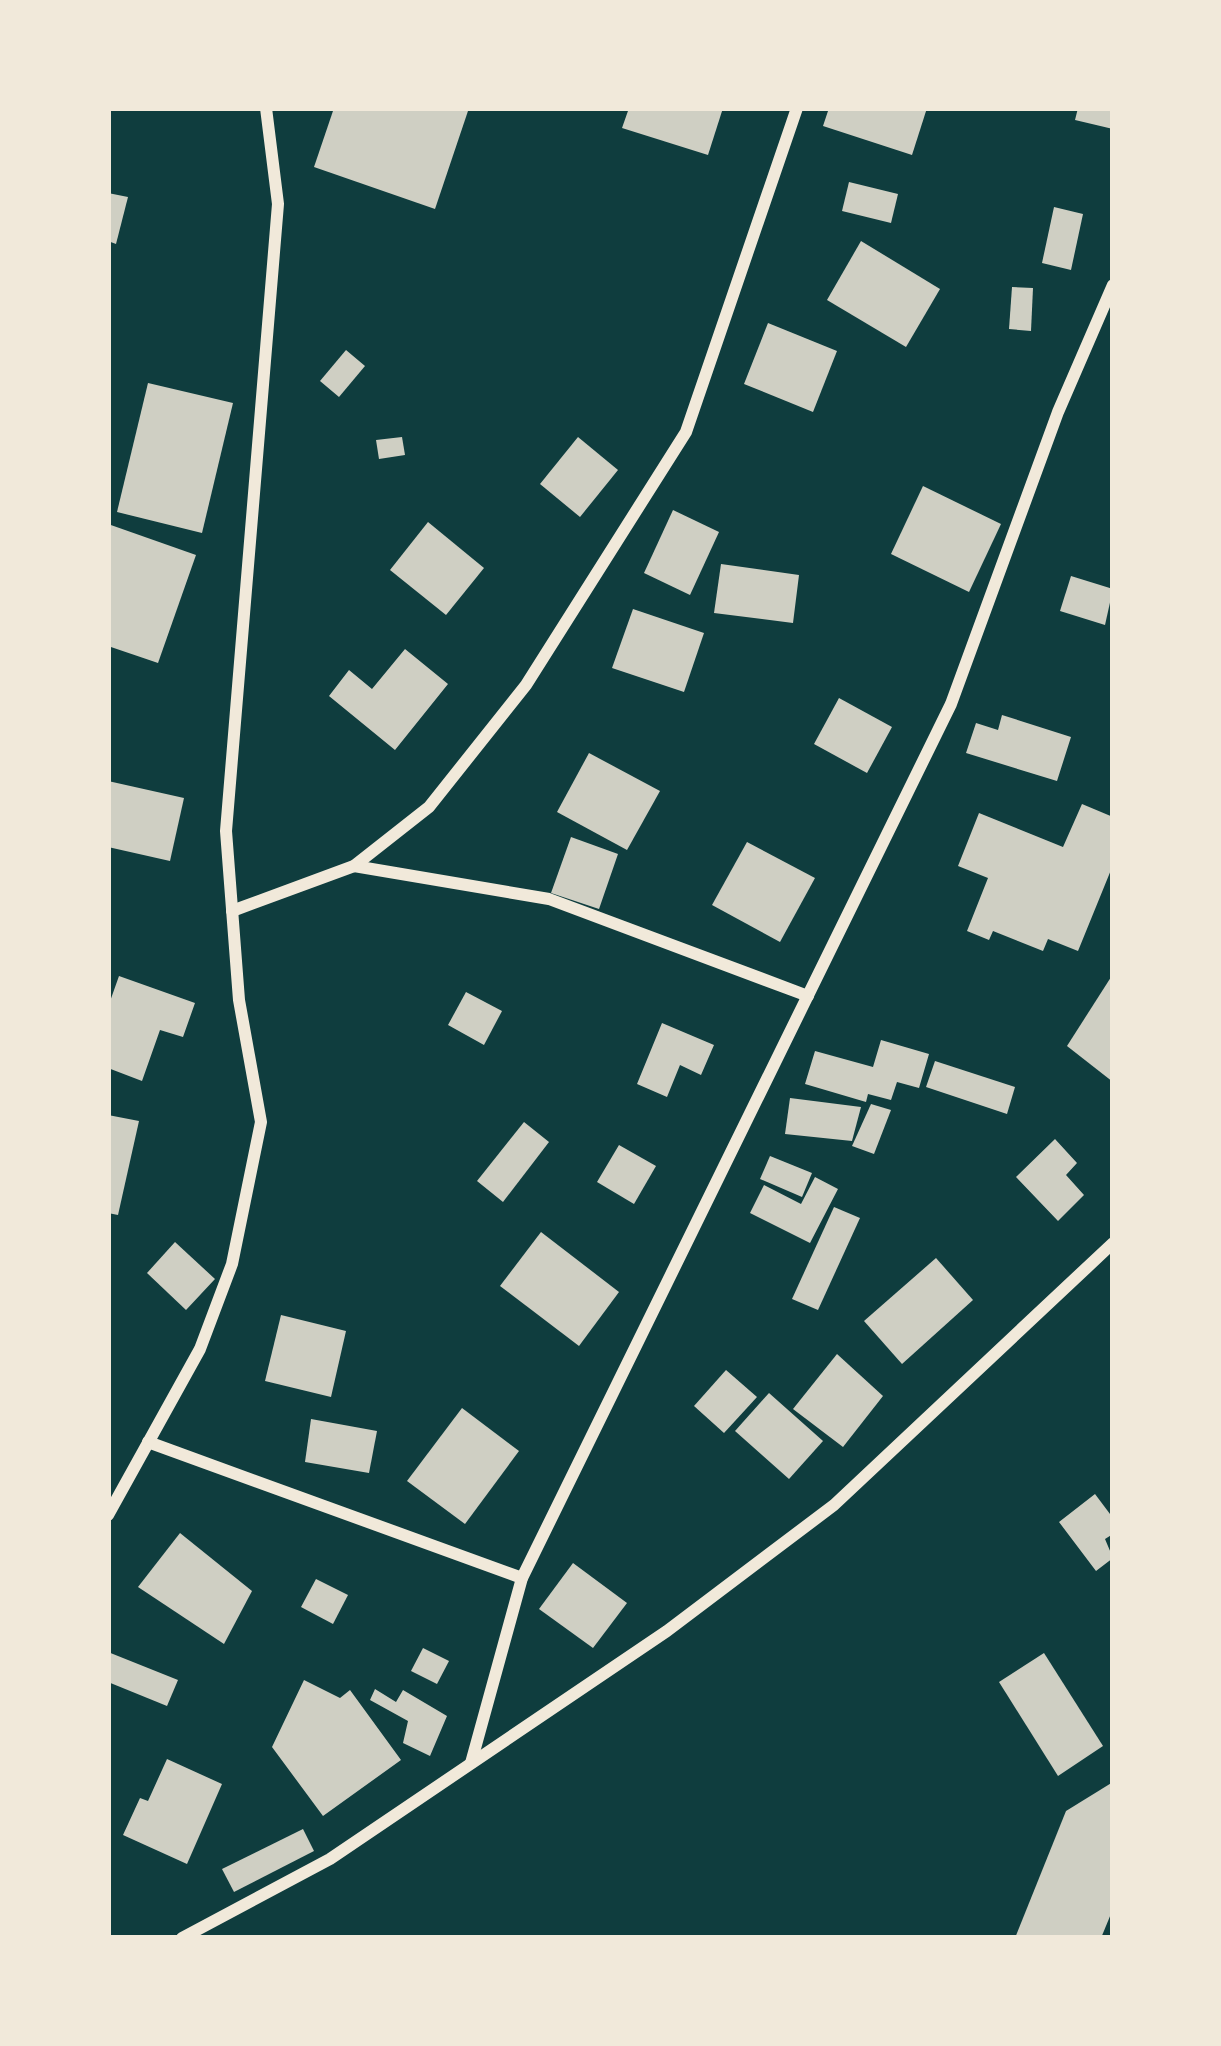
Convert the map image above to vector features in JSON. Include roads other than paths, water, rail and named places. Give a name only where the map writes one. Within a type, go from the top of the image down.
[{"type":"street","points":[[108,1515],[200,1349],[232,1264],[261,1122],[239,1000],[226,831],[278,204],[266,108]]},
{"type":"street","points":[[232,911],[354,866],[428,807],[526,685],[686,432],[797,108]]},
{"type":"street","points":[[470,1763],[522,1578],[951,704],[1058,412],[1113,285]]},
{"type":"street","points":[[354,866],[549,899],[808,996]]},
{"type":"street","points":[[182,1938],[330,1859],[667,1631],[834,1505],[1113,1243]]},
{"type":"street","points":[[148,1442],[522,1578]]}]
